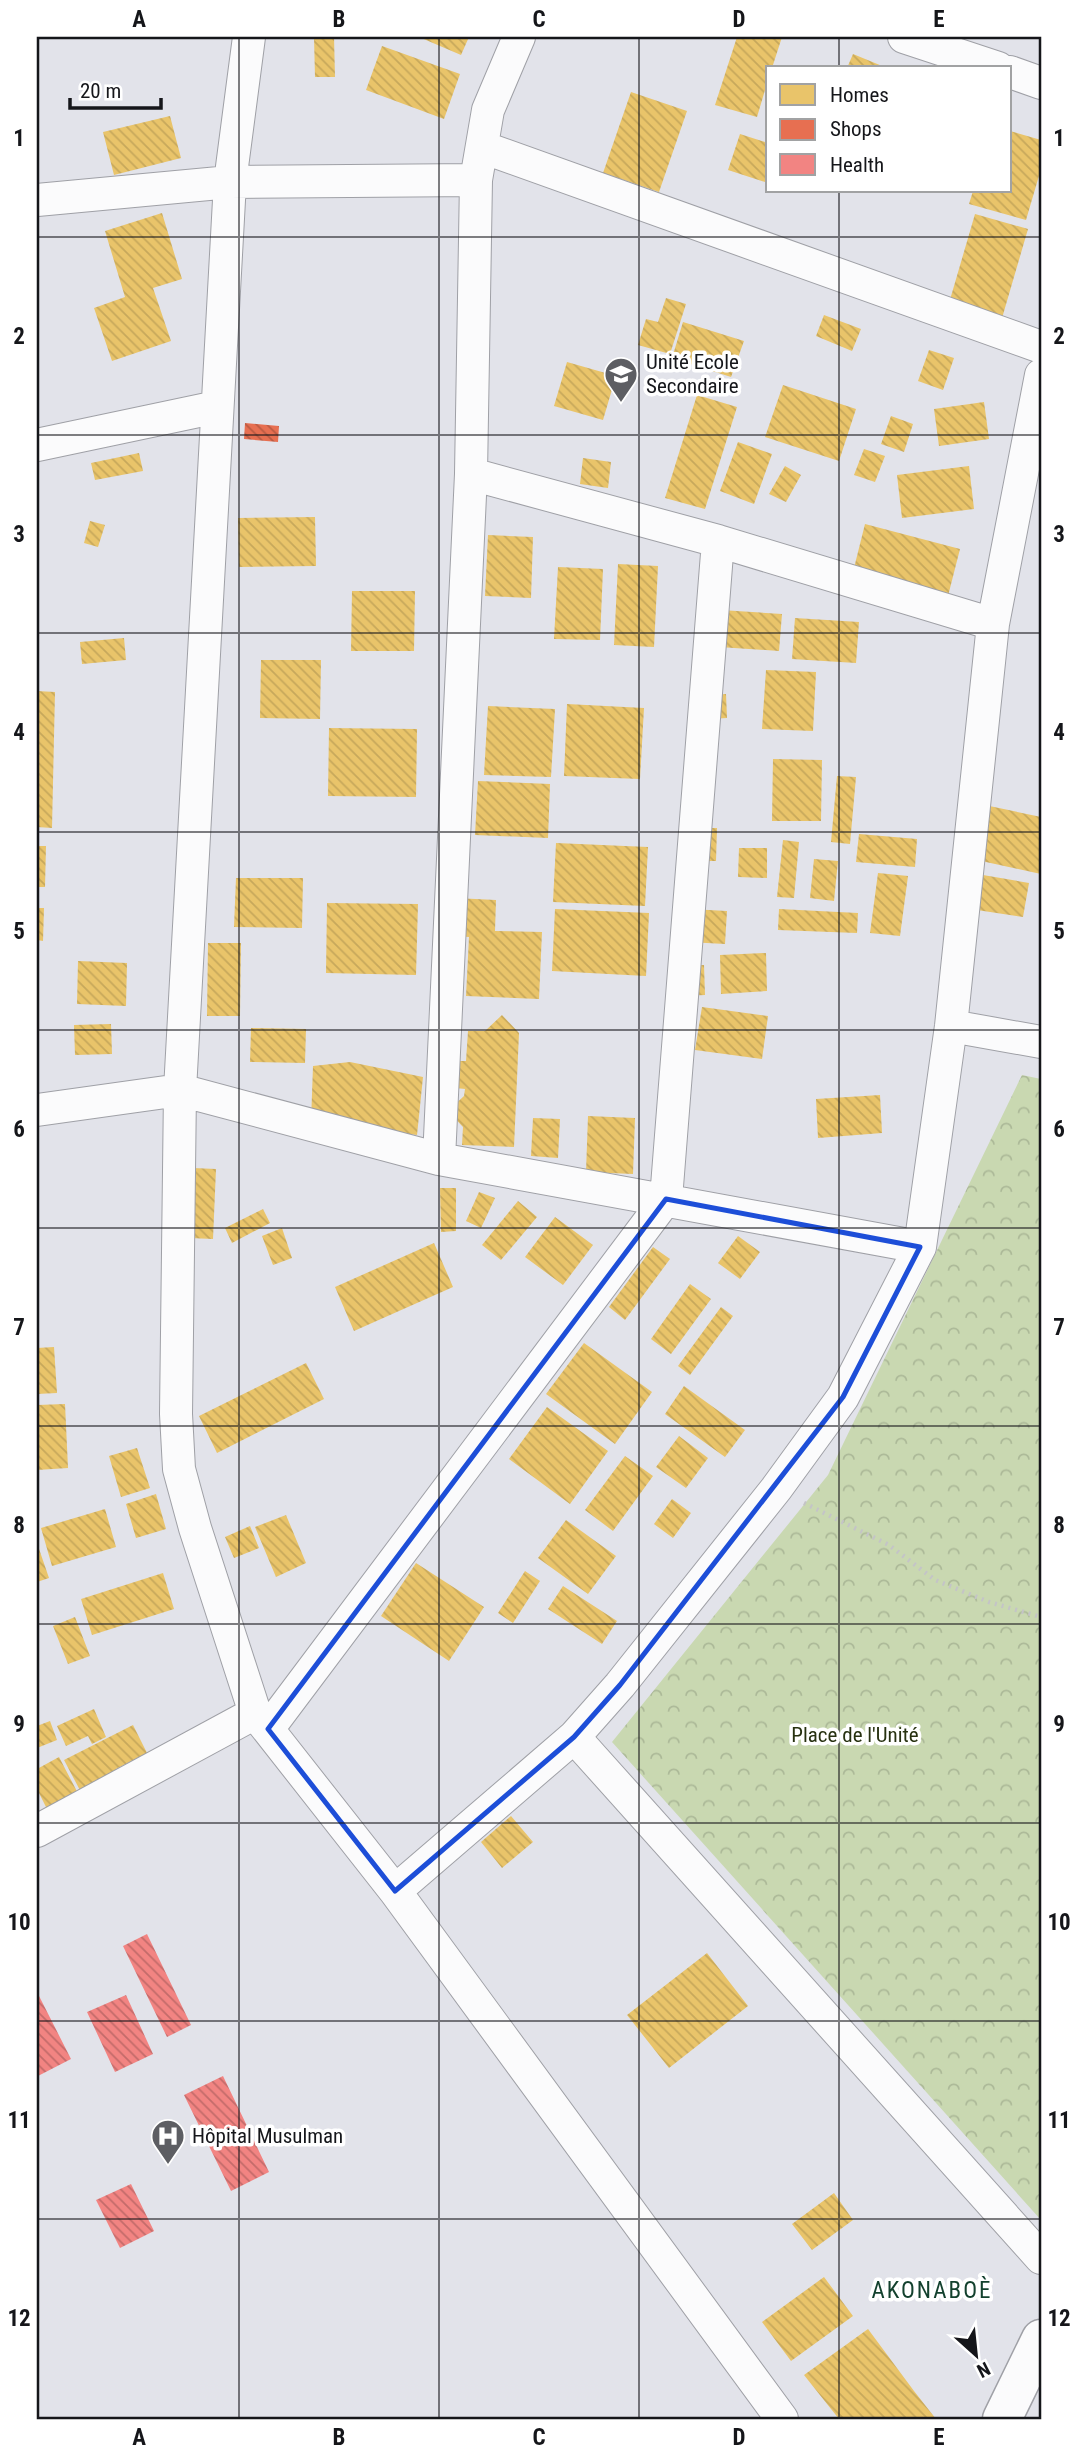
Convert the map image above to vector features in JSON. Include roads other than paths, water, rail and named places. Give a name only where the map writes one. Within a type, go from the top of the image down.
[{"type":"street","points":[[249,37],[230,182],[180,1090],[176,1414],[179,1469],[195,1528],[261,1721],[395,1891],[782,2419]]},
{"type":"street","points":[[439,1159],[471,474],[476,180],[488,110],[519,37]]},
{"type":"street","points":[[904,37],[992,66]]},
{"type":"street","points":[[1012,73],[1041,83]]},
{"type":"street","points":[[482,146],[1041,346]]},
{"type":"street","points":[[37,200],[230,182],[476,180]]},
{"type":"street","points":[[395,1891],[574,1737],[620,1685],[776,1489],[843,1397],[920,1247],[951,1026],[993,624],[1041,375]]},
{"type":"street","points":[[37,445],[218,407]]},
{"type":"street","points":[[471,474],[718,541],[993,624]]},
{"type":"street","points":[[37,1831],[261,1721],[666,1199],[718,541]]},
{"type":"street","points":[[951,1026],[1041,1042]]},
{"type":"street","points":[[37,1110],[180,1090],[439,1159],[920,1247]]},
{"type":"street","points":[[574,1737],[1041,2258]]},
{"type":"street","points":[[1002,2419],[1041,2339]]},
{"type":"place","name":"Unité Ecole Secondaire","points":[[621,404]]},
{"type":"place","name":"Hôpital Musulman","points":[[168,2166]]},
{"type":"district","name":"AKONABOÈ","points":[[932,2290]]},
{"type":"park label","name":"Place de l'Unité","points":[[855,1735]]}]
